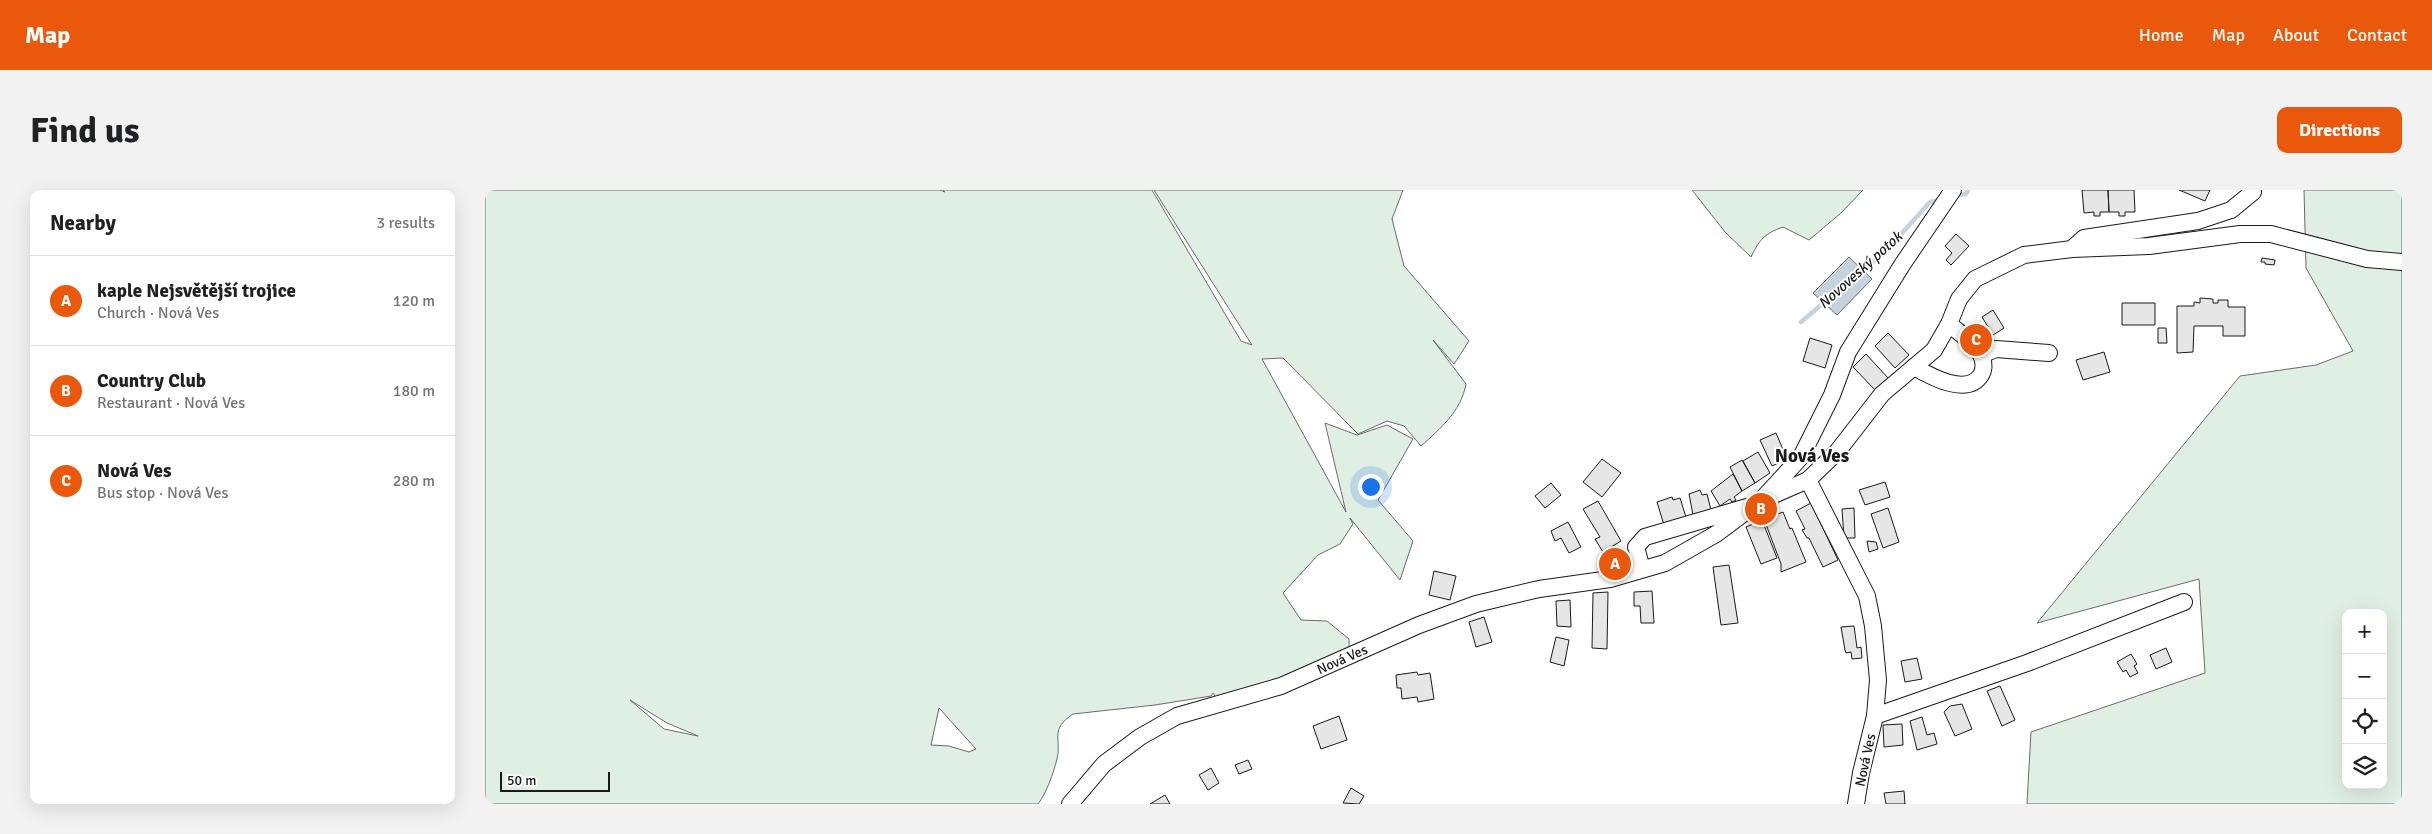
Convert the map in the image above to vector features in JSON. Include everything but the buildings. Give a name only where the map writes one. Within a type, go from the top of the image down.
[{"type":"street","name":"Nová Ves","points":[[1070,804],[1104,764],[1140,737],[1177,716],[1281,686],[1419,625],[1476,604],[1539,589],[1610,578],[1665,563],[1717,534],[1757,503],[1801,457],[1833,395],[1848,352],[1902,265],[1953,190]]},
{"type":"street","points":[[2072,249],[2084,238],[2198,220],[2231,210],[2253,192]]},
{"type":"street","name":"Nová Ves","points":[[1642,569],[1636,547],[1645,537],[1757,503],[1808,480],[1837,452],[1882,394],[1934,350],[1949,324],[1959,299],[1975,279],[2024,255],[2072,249],[2149,246],[2240,234],[2271,234],[2367,259],[2402,262]]},
{"type":"street","points":[[1914,367],[1940,381],[1970,383],[1982,374],[1984,367],[1981,355],[1949,324]]},
{"type":"street","points":[[1981,355],[1996,349],[2049,353]]},
{"type":"street","name":"Nová Ves","points":[[1808,480],[1867,596],[1873,626],[1878,680],[1875,716],[1861,773],[1857,804]]},
{"type":"street","name":"Nová Ves","points":[[1875,716],[2027,663],[2184,602]]},
{"type":"green space","points":[[485,190],[940,190],[945,192],[943,190],[1152,190],[1241,341],[1252,345],[1154,190],[1403,190],[1392,219],[1404,266],[1469,341],[1454,364],[1433,340],[1466,384],[1460,403],[1455,411],[1436,433],[1421,446],[1404,426],[1387,421],[1358,434],[1283,358],[1262,359],[1346,512],[1325,423],[1357,435],[1387,425],[1413,439],[1378,500],[1413,541],[1400,580],[1350,518],[1353,524],[1340,544],[1318,555],[1283,593],[1301,620],[1327,621],[1349,639],[1349,656],[1220,704],[1213,693],[1211,696],[1155,705],[1073,714],[1061,725],[1059,730],[1057,759],[1052,777],[1038,804],[485,804]],"holes":[[[630,700],[667,723],[698,736],[664,729]],[[939,708],[976,749],[969,752],[949,746],[931,745]]]},
{"type":"green space","points":[[1692,190],[1863,190],[1841,213],[1809,240],[1783,227],[1763,238],[1751,257],[1725,232]]},
{"type":"green space","points":[[2304,190],[2402,190],[2402,804],[2027,804],[2031,732],[2205,673],[2199,579],[2037,623],[2240,376],[2316,365],[2353,351],[2306,268]]},
{"type":"water","points":[[1849,257],[1872,279],[1837,315],[1813,293]]},
{"type":"waterway","name":"Novoveský potok","points":[[1955,196],[1966,194],[1968,190]]},
{"type":"waterway","name":"Novoveský potok","points":[[1860,273],[1886,251],[1930,202],[1940,200]]},
{"type":"waterway","name":"Novoveský potok","points":[[1801,322],[1827,300]]},
{"type":"place","name":"Nová Ves","points":[[1976,340]]},
{"type":"place","name":"Country Club","points":[[1761,509]]},
{"type":"place","name":"kaple Nejsvětější trojice","points":[[1615,564]]},
{"type":"district","name":"Nová Ves","points":[[1812,455]]}]
